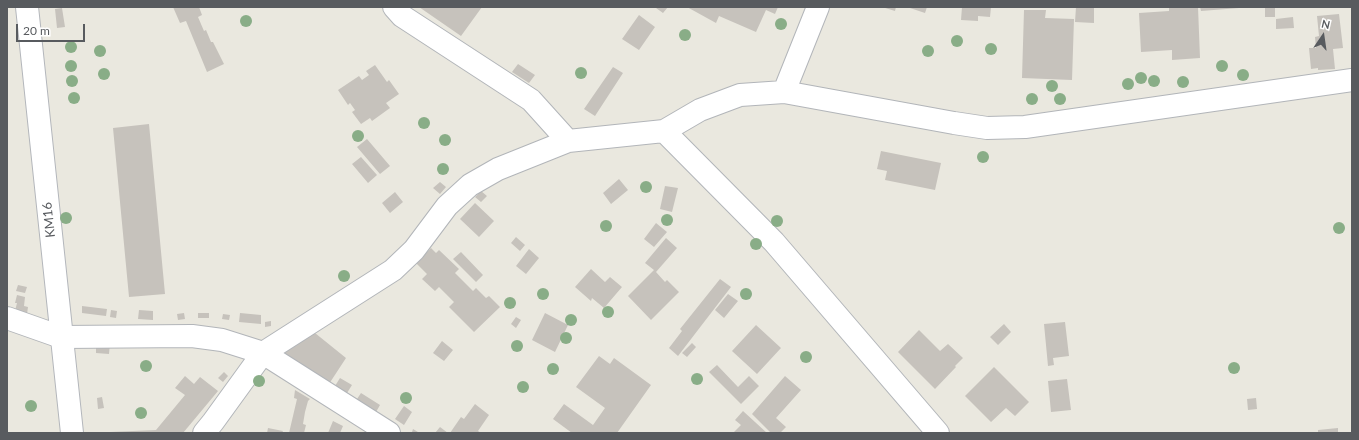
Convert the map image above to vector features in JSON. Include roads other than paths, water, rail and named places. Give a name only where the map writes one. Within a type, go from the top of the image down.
[{"type":"street","name":"KM16","points":[[26,7],[72,433]]},
{"type":"street","points":[[394,7],[402,16],[531,100],[568,141]]},
{"type":"street","points":[[784,92],[818,7]]},
{"type":"street","points":[[204,433],[214,422],[263,352],[393,270],[414,250],[447,206],[470,185],[498,169],[568,141],[664,131],[700,110],[740,95],[784,92],[986,128],[1025,128],[1352,80]]},
{"type":"street","points":[[664,131],[774,242],[938,433]]},
{"type":"street","points":[[7,318],[61,337],[192,336],[222,340],[263,352],[389,433]]}]
